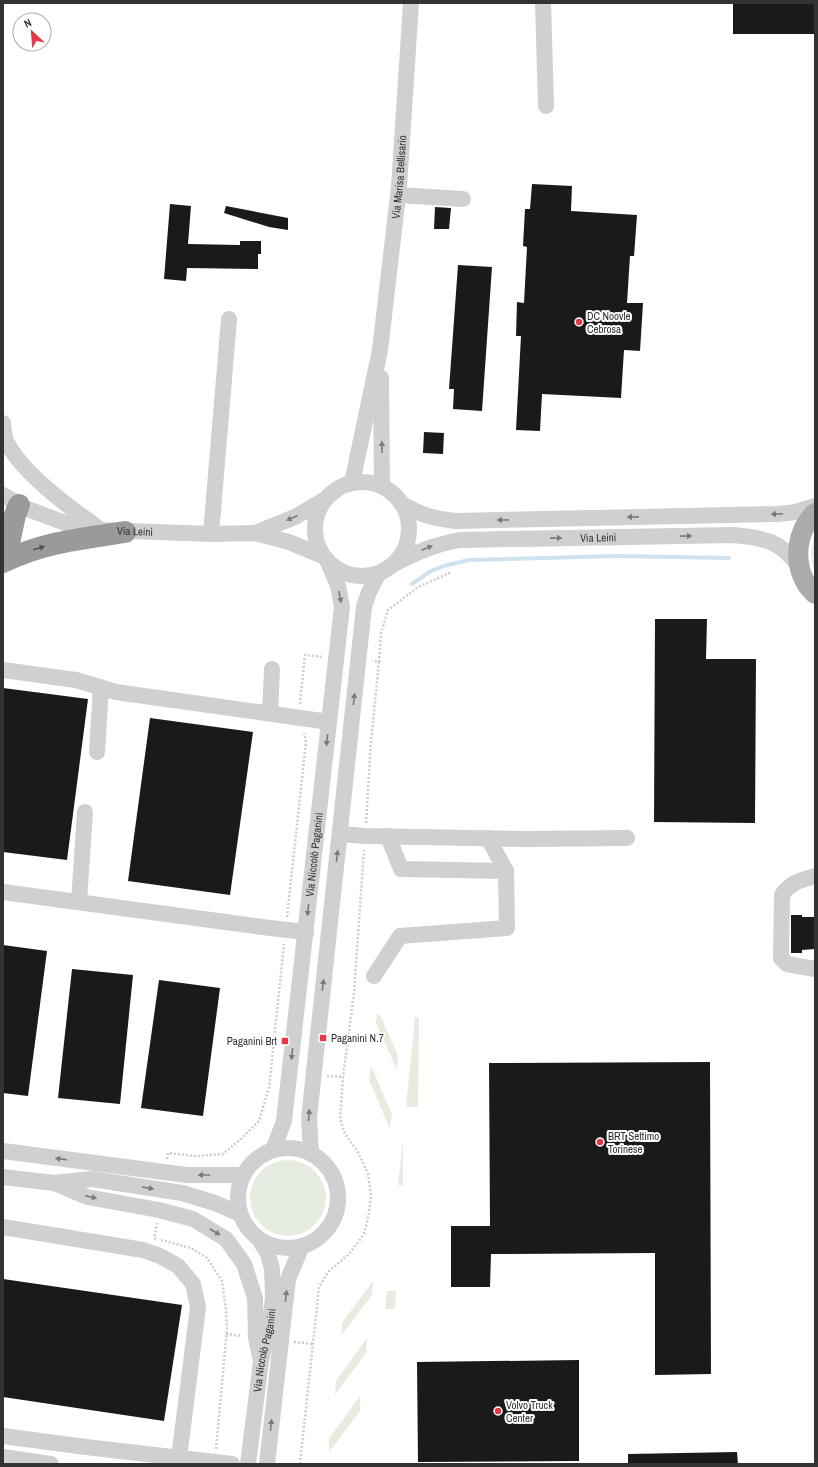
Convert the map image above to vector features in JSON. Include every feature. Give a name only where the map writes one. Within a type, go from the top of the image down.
[{"type":"highway","points":[[3,521],[8,504]]},
{"type":"highway","points":[[3,549],[9,543],[15,515],[8,504]]},
{"type":"highway","points":[[3,562],[43,546],[125,532]]},
{"type":"main road","points":[[815,513],[805,525],[800,539],[798,553],[799,567],[807,585],[815,594]]},
{"type":"street","name":"Via Marisa Bellisario","points":[[352,483],[380,350],[399,195],[412,3]]},
{"type":"street","points":[[544,3],[546,106]]},
{"type":"street","points":[[399,195],[462,199]]},
{"type":"street","points":[[211,534],[229,319]]},
{"type":"street","name":"Via Marisa Bellisario","points":[[380,350],[382,486]]},
{"type":"street","points":[[3,423],[5,440],[17,458],[54,495],[102,530]]},
{"type":"street","points":[[311,1154],[309,1118],[364,607],[369,592],[386,569],[403,553],[408,538],[409,523],[405,508],[395,495],[382,486],[367,482],[352,483],[337,489],[326,498],[318,512],[315,527],[316,542],[325,558],[334,567],[348,574],[363,576],[386,569]]},
{"type":"street","name":"Via Leinì","points":[[255,533],[295,517],[326,498]]},
{"type":"street","name":"Via Leinì","points":[[8,504],[68,524],[102,530],[211,534],[255,533],[289,542],[325,558]]},
{"type":"street","name":"Via Leinì","points":[[402,504],[419,514],[436,519],[456,521],[778,514],[796,512],[815,506]]},
{"type":"street","name":"Via Leinì","points":[[386,569],[414,553],[437,544],[460,540],[734,535],[759,538],[778,545],[791,554],[799,567]]},
{"type":"street","name":"Via Niccolò Paganini","points":[[273,1150],[284,1120],[342,607],[338,586],[325,558]]},
{"type":"street","points":[[270,713],[272,669]]},
{"type":"street","points":[[3,670],[76,680],[116,692],[329,722]]},
{"type":"street","points":[[97,752],[100,687]]},
{"type":"street","points":[[79,902],[85,812]]},
{"type":"street","points":[[340,834],[365,836],[488,838],[627,838]]},
{"type":"street","points":[[388,836],[401,869],[506,871]]},
{"type":"street","points":[[374,976],[400,936],[507,928],[506,871],[488,838]]},
{"type":"street","points":[[815,876],[794,883],[782,894],[781,958],[787,964],[815,969]]},
{"type":"street","points":[[3,892],[306,932]]},
{"type":"street","points":[[286,1148],[299,1149],[311,1154],[324,1164],[334,1178],[338,1194],[336,1211],[329,1226],[317,1238],[302,1246],[287,1248],[273,1245],[260,1239],[248,1228],[240,1214],[238,1201],[239,1188],[243,1175],[251,1164],[261,1156],[273,1150],[286,1148]]},
{"type":"street","points":[[3,1151],[187,1175],[243,1175]]},
{"type":"street","points":[[3,1177],[54,1183],[92,1179],[182,1193],[214,1203],[240,1214]]},
{"type":"street","points":[[54,1183],[87,1197],[159,1210],[193,1219],[226,1239],[244,1264],[255,1298],[256,1338],[261,1361]]},
{"type":"street","points":[[3,1227],[144,1250],[160,1256],[178,1266],[193,1284],[198,1307],[179,1458]]},
{"type":"street","name":"Via Niccolò Paganini","points":[[248,1464],[261,1361],[270,1324],[273,1296],[272,1269],[268,1254],[260,1239]]},
{"type":"street","name":"Via Niccolò Paganini","points":[[267,1464],[288,1279],[302,1246]]},
{"type":"street","points":[[3,1436],[86,1448],[232,1464]]},
{"type":"street","points":[[3,1457],[51,1464]]},
{"type":"path","points":[[300,1464],[319,1287],[328,1272],[350,1253],[364,1234],[369,1213],[371,1194],[368,1174],[358,1152],[345,1134],[340,1119],[343,1077],[354,998],[371,741],[381,633],[388,610],[418,587],[452,572]]},
{"type":"path","points":[[165,1172],[168,1153],[195,1156],[223,1154],[242,1138],[258,1121],[269,1088],[306,742],[300,702],[305,655],[327,657]]},
{"type":"path","points":[[359,660],[379,662]]},
{"type":"path","points":[[159,1210],[154,1238],[191,1248],[207,1258],[222,1281],[227,1329],[215,1462]]},
{"type":"shaded area","points":[[815,537],[815,571],[811,554]]},
{"type":"shaded area","points":[[377,1014],[380,1015],[398,1055],[397,1070],[376,1023]]},
{"type":"shaded area","points":[[415,1017],[419,1017],[418,1107],[406,1107]]},
{"type":"shaded area","points":[[371,1066],[392,1114],[390,1129],[369,1080]]},
{"type":"shaded area","points":[[403,1139],[403,1186],[398,1185]]},
{"type":"shaded area","points":[[288,1160],[303,1163],[315,1171],[323,1183],[326,1198],[323,1213],[315,1225],[303,1233],[288,1236],[273,1233],[261,1225],[253,1213],[250,1198],[253,1183],[261,1171],[273,1163]]},
{"type":"shaded area","points":[[373,1281],[372,1295],[341,1336],[342,1323]]},
{"type":"shaded area","points":[[387,1291],[396,1291],[395,1309],[385,1309]]},
{"type":"shaded area","points":[[367,1338],[366,1353],[335,1395],[336,1381]]},
{"type":"shaded area","points":[[360,1396],[360,1411],[329,1452],[329,1439]]},
{"type":"building","points":[[733,3],[815,3],[815,34],[733,34]]},
{"type":"building","name":"DC Noovle Cebrosa","points":[[532,184],[572,186],[571,211],[637,215],[634,256],[630,256],[627,303],[643,303],[640,351],[624,350],[621,398],[542,394],[540,431],[516,430],[521,336],[516,336],[517,302],[524,303],[527,247],[523,246],[525,209],[530,209]]},
{"type":"building","points":[[170,204],[191,206],[188,244],[240,245],[240,241],[261,241],[261,254],[258,254],[258,269],[187,268],[186,281],[164,279]]},
{"type":"building","points":[[226,206],[288,218],[288,230],[269,227],[224,213]]},
{"type":"building","points":[[435,207],[451,208],[449,229],[434,229]]},
{"type":"building","points":[[458,265],[492,267],[482,411],[453,409],[454,389],[449,389]]},
{"type":"building","points":[[424,432],[444,433],[443,454],[423,453]]},
{"type":"building","points":[[655,619],[707,619],[706,659],[756,659],[755,823],[654,822]]},
{"type":"building","points":[[3,688],[88,699],[67,860],[3,852]]},
{"type":"building","points":[[150,718],[253,732],[230,895],[128,881]]},
{"type":"building","points":[[791,915],[815,917],[815,949],[802,950],[802,953],[791,953]]},
{"type":"building","points":[[3,945],[47,951],[28,1096],[3,1093]]},
{"type":"building","points":[[72,969],[133,975],[120,1104],[58,1098]]},
{"type":"building","points":[[159,980],[220,988],[203,1116],[141,1108]]},
{"type":"building","name":"BRT Settimo Torinese","points":[[710,1062],[711,1374],[655,1375],[655,1253],[491,1254],[490,1287],[451,1287],[451,1226],[490,1226],[489,1063]]},
{"type":"building","points":[[3,1279],[182,1305],[164,1421],[3,1397]]},
{"type":"building","name":"Volvo Truck Center","points":[[579,1360],[579,1461],[418,1462],[417,1362]]},
{"type":"building","points":[[737,1452],[738,1464],[628,1464],[628,1454]]},
{"type":"waterway","points":[[412,584],[431,571],[469,560],[616,556],[729,558]]},
{"type":"place","name":"DC Noovle Cebrosa","points":[[579,322]]},
{"type":"place","name":"Paganini N.7","points":[[323,1038]]},
{"type":"place","name":"Paganini Brt","points":[[285,1041]]},
{"type":"place","name":"BRT Settimo Torinese","points":[[600,1142]]},
{"type":"place","name":"Volvo Truck Center","points":[[498,1411]]}]
